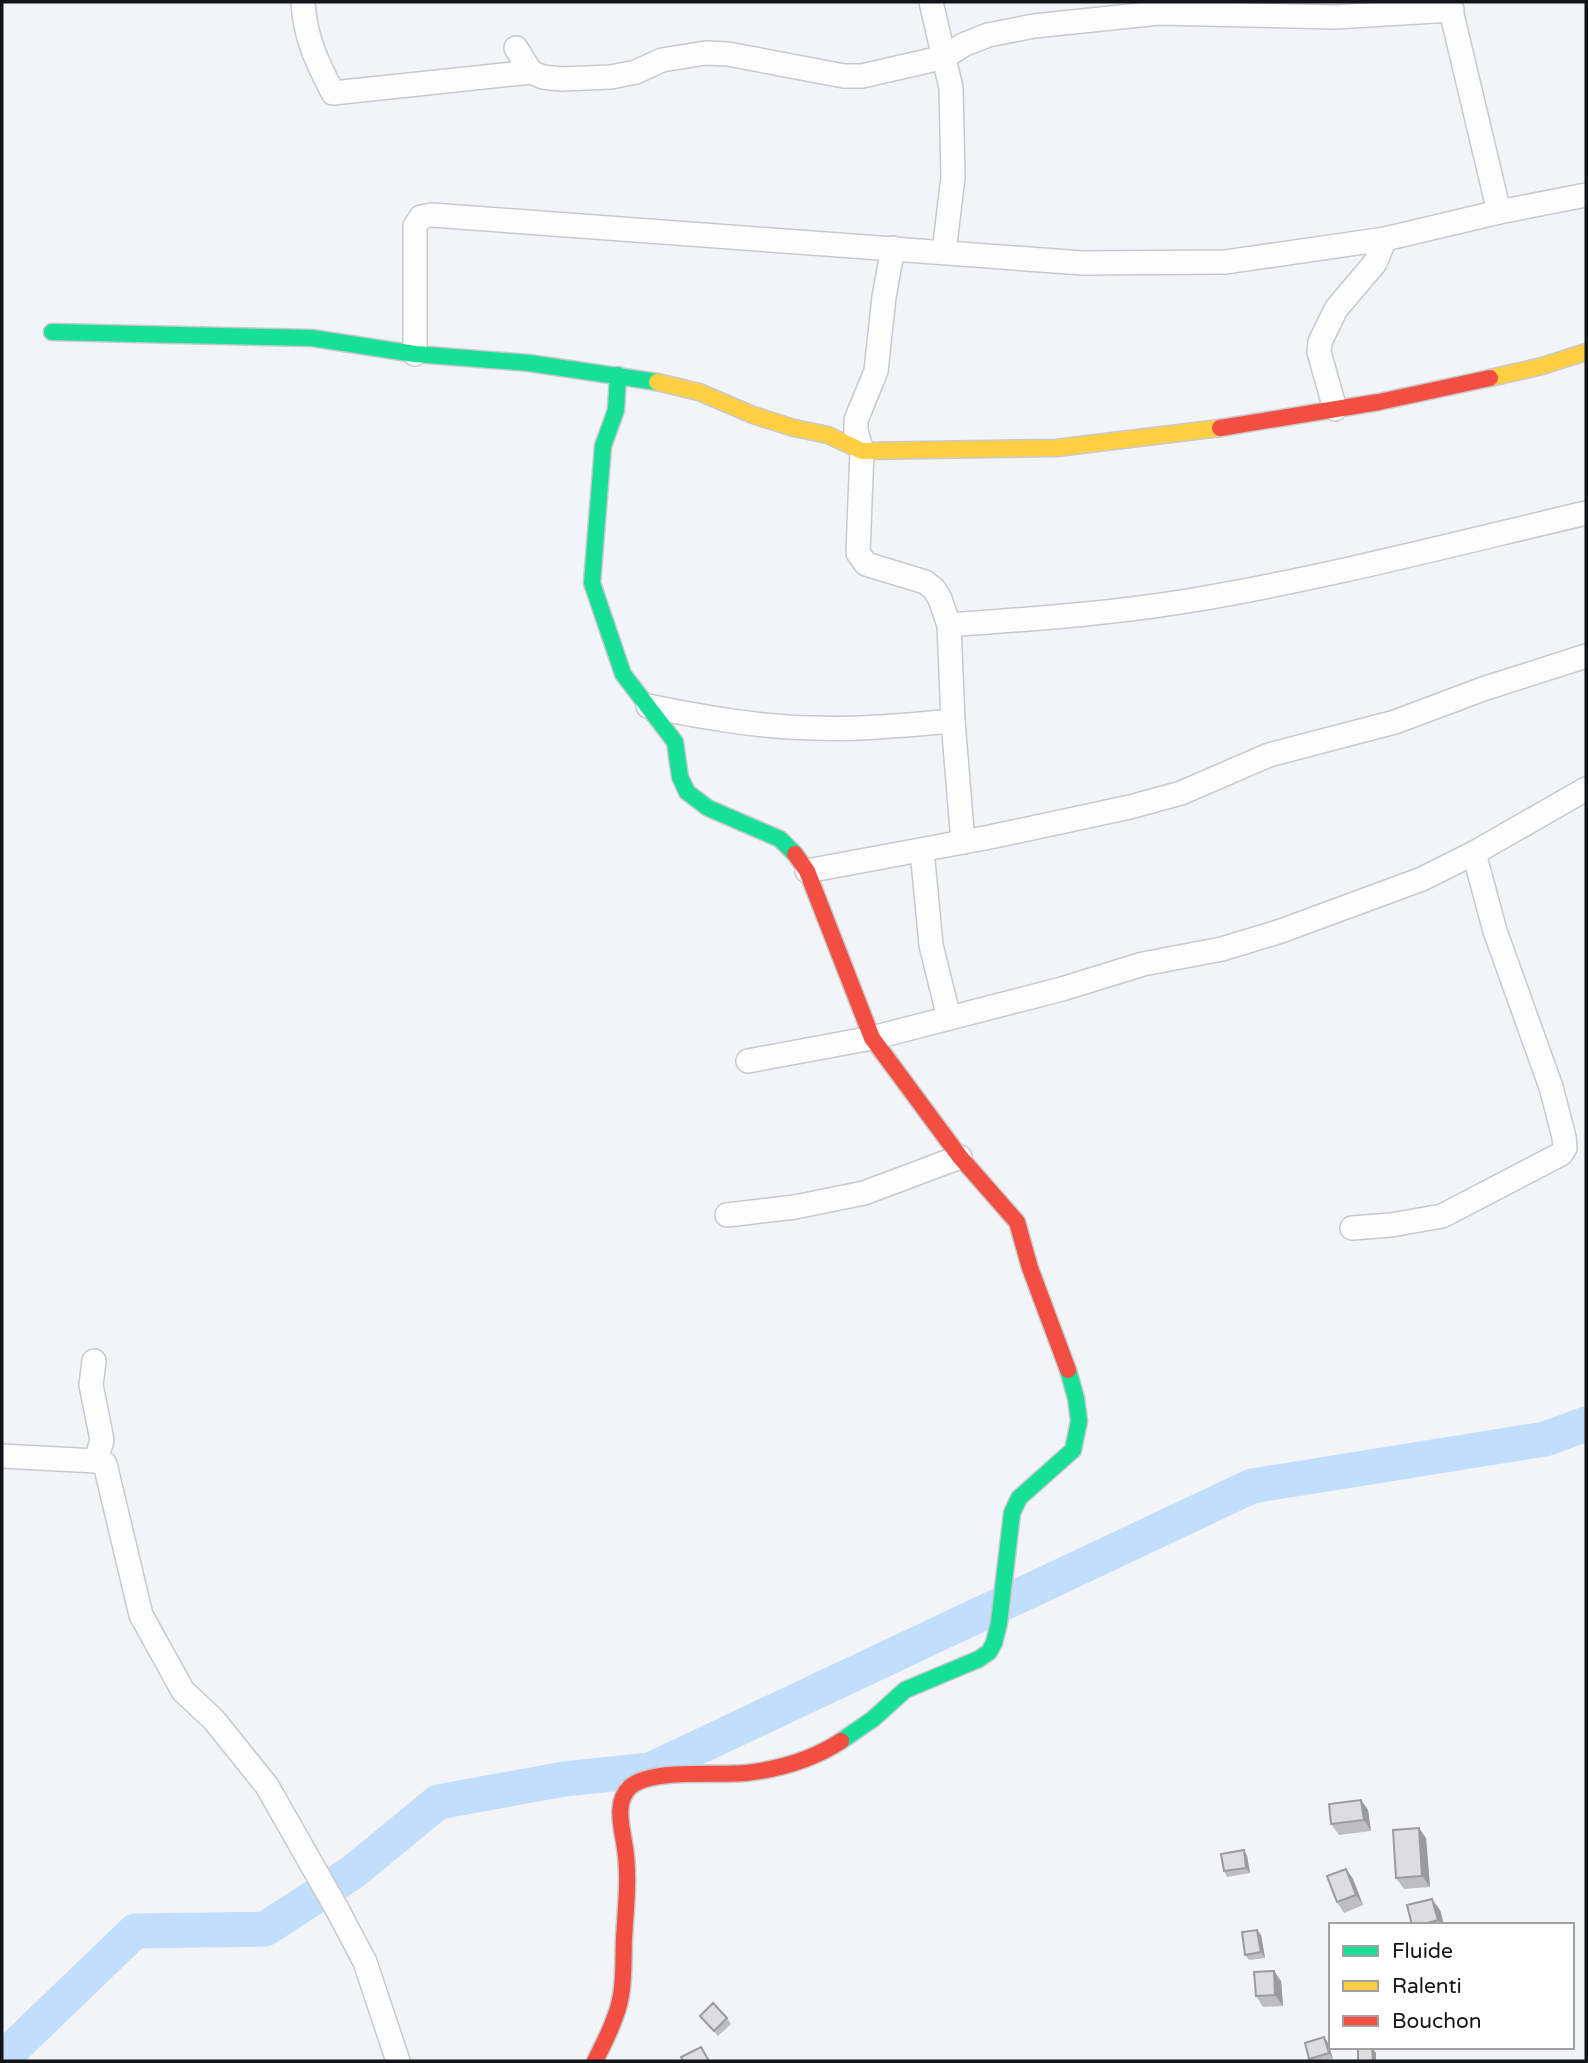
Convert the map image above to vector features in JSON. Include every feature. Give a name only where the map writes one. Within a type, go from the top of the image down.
[{"type":"street","points":[[303,2],[305,28],[310,45],[334,93],[531,72],[543,77],[561,79],[611,77],[636,72],[662,60],[706,53],[728,54],[844,76],[862,76],[945,57],[963,45],[988,35],[1034,26],[1159,13],[1335,17],[1450,6],[1499,212]]},
{"type":"street","points":[[931,2],[951,88],[953,177],[944,252]]},
{"type":"street","points":[[516,48],[531,72]]},
{"type":"street","points":[[415,354],[415,226],[421,217],[443,215],[571,227],[1082,263],[1225,262],[1385,239],[1586,195]]},
{"type":"street","points":[[1335,409],[1319,352],[1320,342],[1336,309],[1375,262],[1385,239]]},
{"type":"street","points":[[893,248],[885,286],[876,371],[856,420],[862,451],[859,557],[866,564],[925,582],[934,589],[940,599],[949,625],[953,721],[963,842]]},
{"type":"street","points":[[52,332],[312,338],[415,354],[529,363],[618,375],[699,392],[753,415],[828,435],[862,451],[1056,448],[1181,434],[1379,402],[1542,366],[1586,352]]},
{"type":"street","points":[[595,2061],[615,2016],[622,1988],[628,1864],[620,1818],[624,1794],[632,1784],[646,1779],[673,1775],[746,1773],[797,1763],[821,1754],[873,1719],[905,1690],[972,1662],[989,1652],[999,1623],[1012,1513],[1019,1498],[1073,1450],[1079,1421],[1076,1398],[1030,1268],[1017,1222],[960,1157],[872,1038],[807,871],[792,849],[780,839],[708,808],[687,792],[680,777],[675,742],[624,674],[592,583],[603,446],[616,410],[618,375]]},
{"type":"street","points":[[949,625],[1063,617],[1186,601],[1335,572],[1586,513]]},
{"type":"street","points":[[807,871],[963,842],[1130,807],[1181,793],[1269,755],[1395,722],[1483,689],[1586,656]]},
{"type":"street","points":[[648,706],[694,716],[815,728],[953,721]]},
{"type":"street","points":[[748,1061],[872,1038],[1143,964],[1222,948],[1281,931],[1422,879],[1474,853],[1586,789]]},
{"type":"street","points":[[922,850],[930,945],[949,1018]]},
{"type":"street","points":[[1352,1228],[1391,1226],[1442,1216],[1560,1154],[1564,1148],[1564,1137],[1551,1087],[1495,931],[1474,853]]},
{"type":"street","points":[[727,1215],[796,1207],[864,1193],[960,1157]]},
{"type":"street","points":[[94,1361],[91,1385],[102,1440],[96,1461]]},
{"type":"street","points":[[2,1457],[96,1461],[105,1464],[141,1615],[183,1691],[214,1720],[267,1786],[365,1962],[398,2061]]},
{"type":"building","points":[[1361,1800],[1364,1820],[1331,1824],[1329,1804]]},
{"type":"building","points":[[1419,1828],[1422,1876],[1396,1878],[1393,1830]]},
{"type":"building","points":[[1244,1850],[1246,1868],[1224,1871],[1221,1854]]},
{"type":"building","points":[[1346,1869],[1356,1895],[1337,1902],[1327,1876]]},
{"type":"building","points":[[1432,1899],[1438,1920],[1412,1923],[1407,1905]]},
{"type":"building","points":[[1257,1930],[1261,1952],[1245,1955],[1242,1932]]},
{"type":"building","points":[[1274,1971],[1275,1995],[1256,1996],[1254,1972]]},
{"type":"building","points":[[713,2003],[727,2018],[714,2031],[700,2016]]},
{"type":"building","points":[[1324,2037],[1329,2053],[1309,2059],[1305,2043]]},
{"type":"building","points":[[701,2047],[709,2061],[683,2061],[681,2057]]},
{"type":"building","points":[[1358,2049],[1372,2049],[1373,2061],[1358,2061]]},
{"type":"waterway","points":[[2,2059],[135,1931],[265,1929],[353,1872],[438,1802],[564,1779],[650,1770],[1252,1486],[1545,1439],[1586,1424]]},
{"type":"traffic: fast","points":[[52,332],[312,338],[415,354],[529,363],[657,382]]},
{"type":"traffic: fast","points":[[618,375],[616,410],[603,446],[592,583],[623,674],[675,742],[680,777],[687,792],[708,808],[780,839],[795,854]]},
{"type":"traffic: fast","points":[[841,1741],[873,1719],[905,1690],[979,1659],[989,1652],[999,1623],[1012,1513],[1019,1498],[1073,1450],[1079,1421],[1068,1370]]},
{"type":"traffic: slow","points":[[1490,378],[1586,352]]},
{"type":"traffic: slow","points":[[657,382],[699,392],[753,415],[794,428],[828,435],[862,451],[1056,448],[1220,428]]},
{"type":"traffic: jam","points":[[1220,428],[1379,402],[1490,378]]},
{"type":"traffic: jam","points":[[795,854],[807,871],[872,1038],[960,1157],[1017,1222],[1030,1268],[1068,1370]]},
{"type":"traffic: jam","points":[[595,2061],[613,2023],[622,1988],[627,1878],[620,1813],[625,1793],[640,1781],[653,1777],[746,1773],[771,1769],[807,1758],[841,1741]]}]
